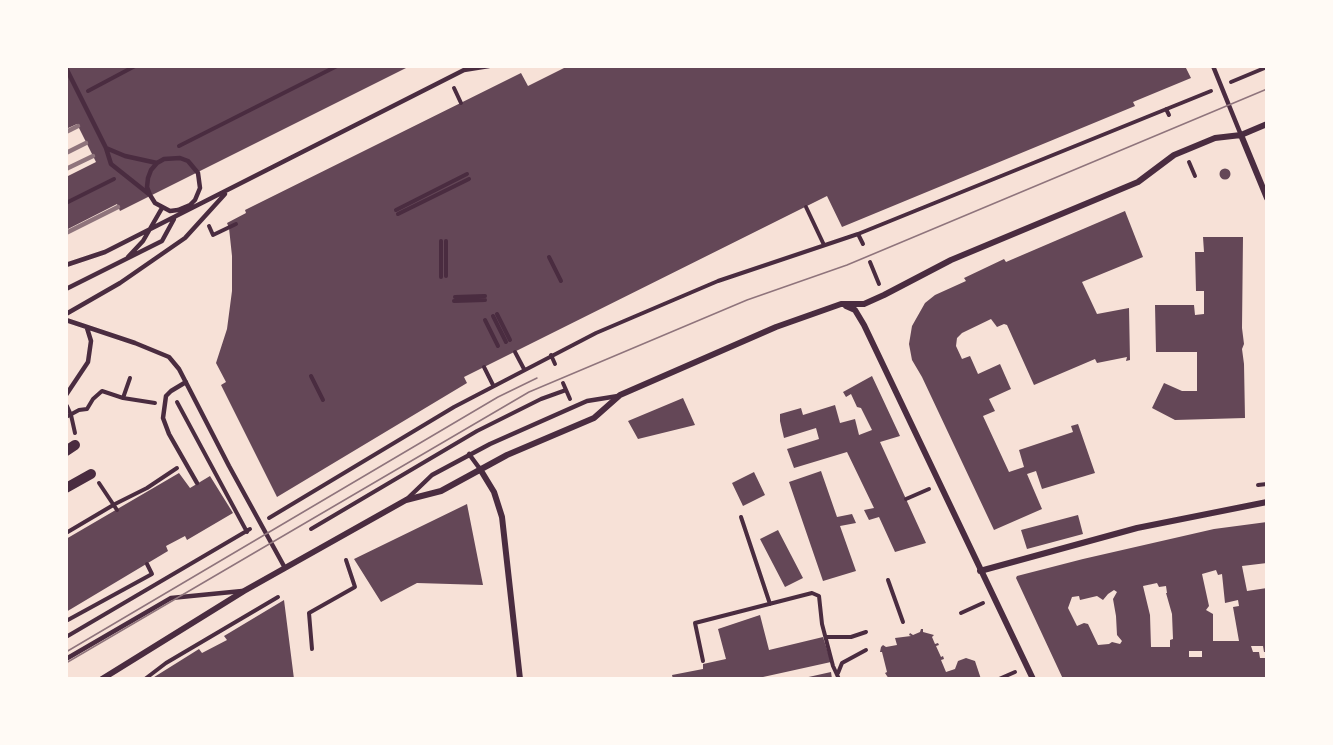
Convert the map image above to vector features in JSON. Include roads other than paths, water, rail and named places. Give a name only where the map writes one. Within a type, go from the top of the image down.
[{"type":"street","points":[[102,679],[244,591],[406,500],[441,491],[521,449],[594,418],[620,395],[776,327],[841,304],[864,304],[951,260],[1138,182],[1174,155],[1215,138],[1241,135],[1267,124]]},
{"type":"street","points":[[1241,135],[1267,198]]},
{"type":"street","points":[[841,304],[855,310],[860,317],[1033,679]]},
{"type":"street","points":[[480,469],[494,492],[502,518],[520,679]]},
{"type":"street","points":[[66,488],[91,474]]},
{"type":"street","points":[[980,571],[1137,528],[1267,502]]},
{"type":"lane","points":[[66,265],[105,252],[464,70],[489,66]]},
{"type":"lane","points":[[1213,66],[1241,135]]},
{"type":"lane","points":[[66,68],[106,148],[111,164],[150,195]]},
{"type":"lane","points":[[106,148],[125,156],[158,163]]},
{"type":"lane","points":[[180,158],[188,161],[198,173],[199,194],[190,205],[178,210],[162,208],[155,203],[147,187],[148,178],[158,163],[164,159],[180,158]]},
{"type":"lane","points":[[66,314],[120,283],[185,238],[229,190]]},
{"type":"lane","points":[[125,260],[143,241],[162,208]]},
{"type":"lane","points":[[66,289],[162,241],[178,210]]},
{"type":"lane","points":[[66,320],[169,357],[179,369],[285,568]]},
{"type":"lane","points":[[66,395],[88,362],[91,341],[87,328]]},
{"type":"lane","points":[[186,382],[171,391],[164,404],[163,418],[197,483]]},
{"type":"lane","points":[[406,500],[432,474],[469,454],[587,401],[620,395]]},
{"type":"lane","points":[[469,454],[480,469]]},
{"type":"lane","points":[[66,659],[171,598],[244,591]]},
{"type":"tram line","points":[[66,663],[529,392],[747,300],[847,265],[1267,89]]},
{"type":"tram line","points":[[66,652],[498,397],[537,378]]},
{"type":"railway","points":[[66,132],[78,126]]},
{"type":"railway","points":[[66,153],[86,143]]},
{"type":"railway","points":[[66,169],[93,156]]},
{"type":"railway","points":[[66,233],[118,207]]}]
